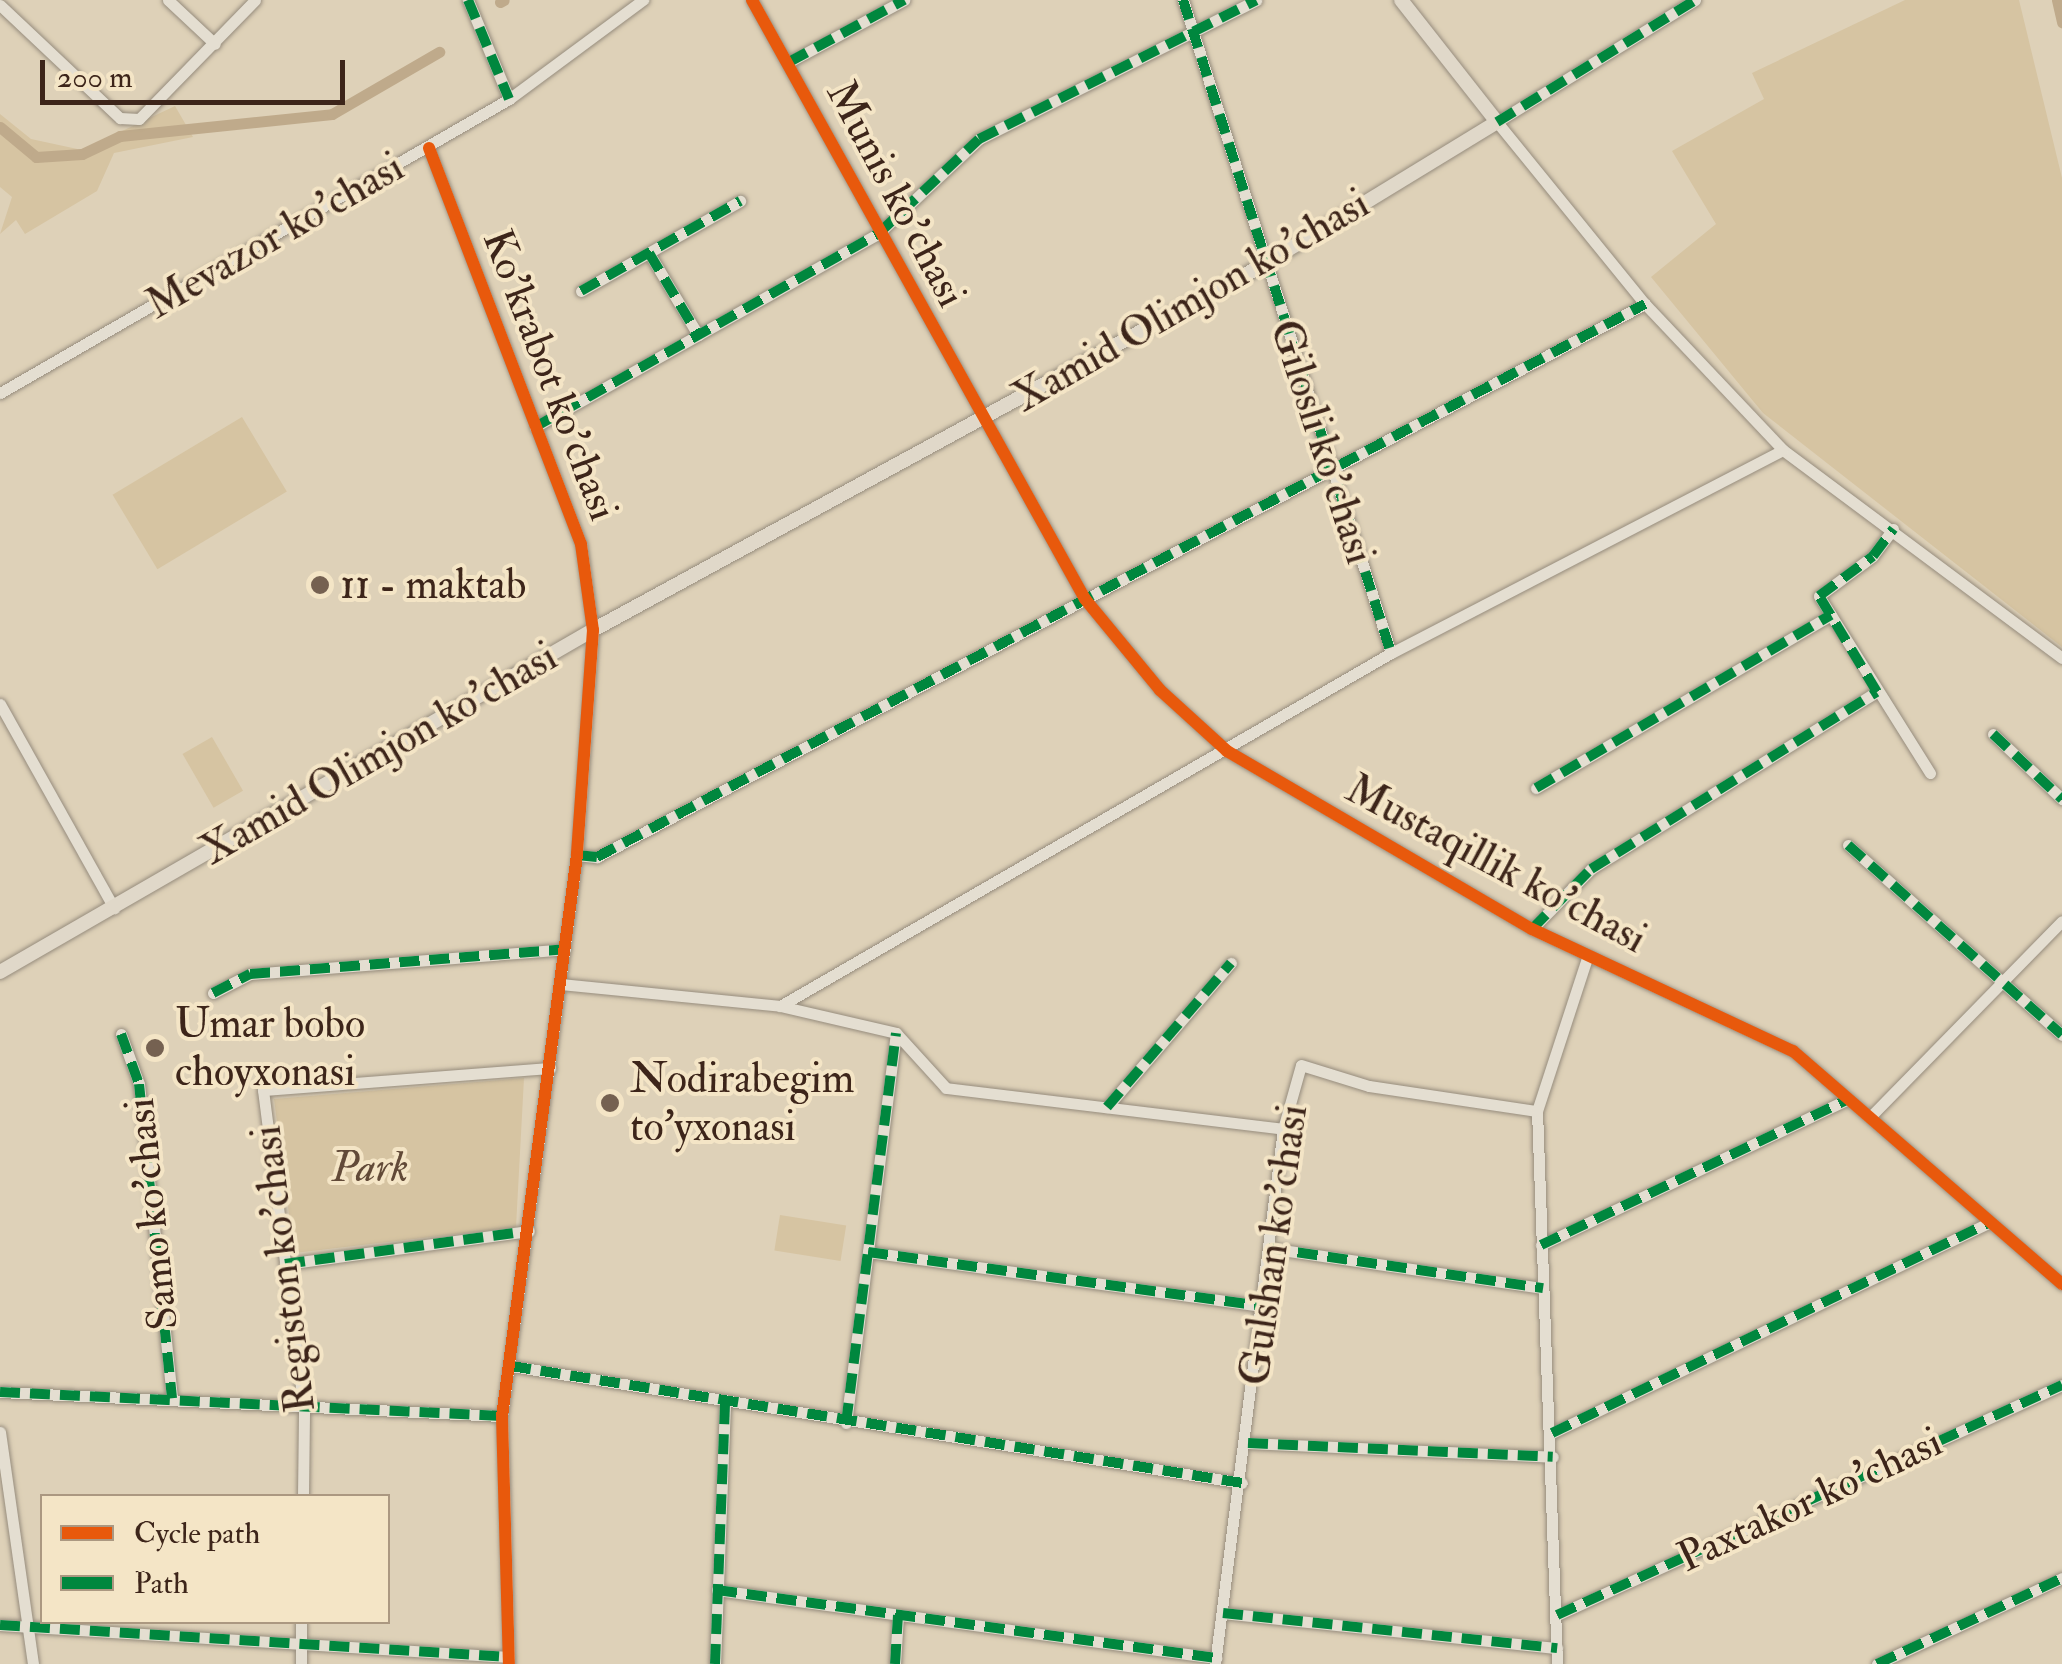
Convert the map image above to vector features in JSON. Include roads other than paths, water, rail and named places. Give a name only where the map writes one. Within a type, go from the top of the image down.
[{"type":"main road","points":[[1400,0],[1497,122]]},
{"type":"main road","name":"Xamid Olimjon ko'chasi","points":[[0,972],[593,630],[1263,265],[1497,122]]},
{"type":"street","points":[[168,0],[215,44]]},
{"type":"street","points":[[0,5],[120,118],[140,120],[255,0]]},
{"type":"street","points":[[468,0],[509,99]]},
{"type":"street","name":"Mevazor ko'chasi","points":[[0,393],[429,148],[509,99],[643,0]]},
{"type":"street","name":"Munis ko'chasi","points":[[752,0],[980,420]]},
{"type":"street","points":[[789,62],[904,0]]},
{"type":"street","name":"Gilosli ko'chasi","points":[[1184,0],[1263,265],[1391,653]]},
{"type":"street","points":[[535,427],[879,233],[979,139],[1190,27],[1256,0]]},
{"type":"street","name":"Xamid Olimjon ko'chasi","points":[[1497,122],[1693,0]]},
{"type":"street","points":[[1497,122],[1644,304],[1783,450],[2062,658]]},
{"type":"street","name":"Ko'krabot ko'chasi","points":[[429,148],[581,544],[593,630],[577,855],[502,1416],[509,1660]]},
{"type":"street","points":[[581,291],[740,201]]},
{"type":"street","points":[[648,253],[698,335]]},
{"type":"street","points":[[577,855],[596,857],[1644,304]]},
{"type":"street","name":"Mustaqillik ko'chasi","points":[[980,420],[1086,599],[1160,690],[1227,752],[1532,929],[1793,1051],[2062,1284]]},
{"type":"street","points":[[780,1006],[1227,752],[1391,653],[1783,450]]},
{"type":"street","points":[[1893,529],[1874,556],[1819,596],[1930,773]]},
{"type":"street","points":[[1536,788],[1831,615]]},
{"type":"street","points":[[1532,929],[1591,870],[1877,692]]},
{"type":"street","points":[[0,704],[114,908]]},
{"type":"street","points":[[1992,734],[2062,799]]},
{"type":"street","points":[[1848,845],[2062,1036]]},
{"type":"street","points":[[1870,1117],[2062,922]]},
{"type":"street","points":[[213,992],[250,974],[566,949]]},
{"type":"street","points":[[1557,1664],[1552,1433],[1537,1111],[1588,955]]},
{"type":"street","points":[[1107,1107],[1231,963]]},
{"type":"street","points":[[561,984],[780,1006],[896,1034],[946,1088],[1283,1129]]},
{"type":"street","name":"Samo ko'chasi","points":[[121,1034],[139,1084],[172,1398]]},
{"type":"street","points":[[846,1423],[896,1034]]},
{"type":"street","name":"Gulshan ko'chasi","points":[[1216,1661],[1248,1443],[1260,1306],[1283,1129],[1302,1065],[1370,1086],[1537,1111]]},
{"type":"street","name":"Registon ko'chasi","points":[[303,1494],[304,1410],[263,1090],[550,1068]]},
{"type":"street","points":[[1541,1245],[1848,1099]]},
{"type":"street","points":[[1552,1433],[1990,1222]]},
{"type":"street","points":[[285,1264],[528,1230]]},
{"type":"street","points":[[1268,1248],[1544,1288]]},
{"type":"street","points":[[868,1252],[1260,1306]]},
{"type":"street","points":[[511,1366],[725,1404],[1242,1483]]},
{"type":"street","name":"Paxtakor ko'chasi","points":[[1557,1615],[2062,1385]]},
{"type":"street","points":[[0,1392],[172,1398],[304,1410],[502,1416]]},
{"type":"street","points":[[715,1664],[725,1404]]},
{"type":"street","points":[[0,1432],[33,1664]]},
{"type":"street","points":[[1248,1443],[1552,1458]]},
{"type":"street","points":[[1878,1664],[2062,1578]]},
{"type":"street","points":[[717,1590],[1216,1661]]},
{"type":"street","points":[[1223,1612],[1557,1648]]},
{"type":"street","points":[[895,1664],[898,1615]]},
{"type":"street","points":[[0,1625],[40,1621]]},
{"type":"street","points":[[82,1624],[509,1660]]},
{"type":"street","points":[[301,1664],[302,1624]]},
{"type":"waterway","points":[[500,2],[504,0]]},
{"type":"waterway","points":[[2057,0],[2062,22]]},
{"type":"waterway","points":[[0,127],[36,157],[82,154],[120,136],[332,114],[439,52]]},
{"type":"place","name":"11 - maktab","points":[[320,585]]},
{"type":"place","name":"Umar bobo choyxonasi","points":[[155,1048]]},
{"type":"place","name":"Nodirabegim to'yxonasi","points":[[610,1103]]},
{"type":"park label","name":"Park","points":[[370,1168]]}]
